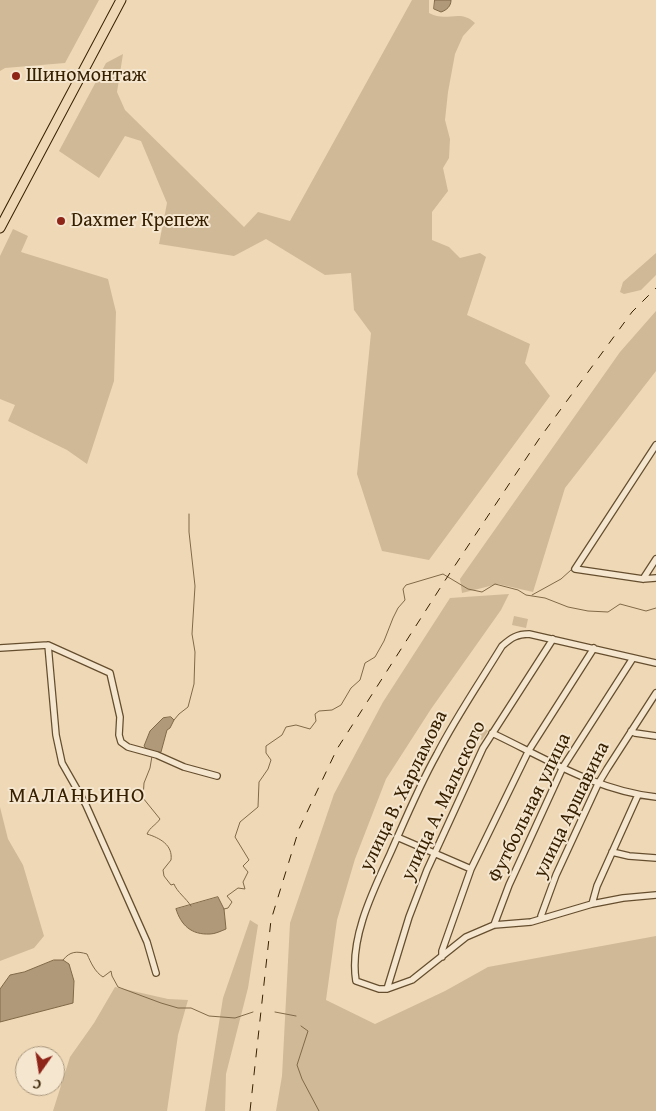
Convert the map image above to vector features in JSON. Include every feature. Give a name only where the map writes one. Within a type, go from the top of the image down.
[{"type":"highway","points":[[0,228],[121,0]]},
{"type":"street","points":[[656,445],[575,570],[656,578]]},
{"type":"street","points":[[643,578],[656,559]]},
{"type":"street","name":"улица В. Харламова","points":[[387,989],[356,981],[357,949],[366,910],[397,837],[437,753],[502,646],[512,637],[519,634],[553,639],[656,663]]},
{"type":"street","name":"улица А. Мальского","points":[[387,989],[408,917],[427,870],[483,748],[553,639]]},
{"type":"street","points":[[48,645],[56,735],[62,763],[90,814],[147,942],[156,972]]},
{"type":"street","points":[[0,648],[48,645],[110,673],[120,717],[119,736],[121,742],[128,747],[157,755],[184,767],[217,776]]},
{"type":"street","points":[[442,957],[444,943],[471,870],[529,750],[594,648]]},
{"type":"street","name":"Футбольная улица","points":[[494,925],[509,885],[563,767],[633,658]]},
{"type":"street","name":"улица Аршавина","points":[[542,919],[541,916],[556,875],[598,784],[656,693]]},
{"type":"street","points":[[631,731],[656,736]]},
{"type":"street","points":[[492,733],[598,784],[638,795],[656,797]]},
{"type":"street","points":[[592,904],[597,886],[638,795]]},
{"type":"street","points":[[397,837],[471,870]]},
{"type":"street","points":[[612,852],[629,856],[656,858]]},
{"type":"street","points":[[387,989],[412,980],[466,938],[494,925],[531,922],[592,904],[623,898],[656,895]]},
{"type":"shaded area","points":[[0,0],[99,0],[65,63],[5,68],[0,71]]},
{"type":"shaded area","points":[[412,0],[429,0],[429,13],[436,16],[459,16],[475,23],[463,36],[455,54],[445,120],[450,139],[449,158],[443,168],[448,191],[432,212],[432,240],[449,247],[460,258],[480,253],[486,257],[467,315],[530,344],[525,363],[550,396],[429,560],[382,551],[357,474],[371,333],[354,310],[351,273],[325,275],[266,239],[234,256],[159,244],[167,203],[141,141],[125,136],[99,178],[59,151],[106,63],[123,54],[117,92],[125,110],[244,227],[258,212],[290,221]]},
{"type":"shaded area","points":[[435,0],[451,0],[448,8],[441,12],[434,9]]},
{"type":"shaded area","points":[[13,229],[28,236],[21,252],[108,279],[116,312],[114,381],[87,464],[67,450],[8,421],[15,405],[0,399],[0,256]]},
{"type":"shaded area","points":[[656,253],[656,275],[641,290],[624,294],[620,292],[623,282]]},
{"type":"shaded area","points":[[656,311],[656,371],[565,488],[533,592],[498,584],[462,593],[460,579],[620,352]]},
{"type":"shaded area","points":[[509,594],[501,610],[431,709],[386,779],[355,859],[337,920],[326,1000],[375,1024],[445,991],[488,967],[656,936],[656,1111],[276,1111],[282,1076],[290,923],[334,794],[383,702],[450,598]]},
{"type":"shaded area","points":[[514,616],[528,619],[526,628],[512,625]]},
{"type":"shaded area","points":[[171,717],[174,720],[167,730],[161,752],[148,751],[144,746],[150,731],[163,718]]},
{"type":"shaded area","points":[[478,724],[488,731],[482,740],[472,735]]},
{"type":"shaded area","points":[[0,807],[8,839],[23,865],[44,936],[34,948],[0,961]]},
{"type":"shaded area","points":[[218,897],[224,909],[226,929],[216,933],[203,934],[192,931],[181,920],[176,909]]},
{"type":"shaded area","points":[[250,920],[258,925],[248,988],[226,1074],[225,1111],[205,1111],[223,998]]},
{"type":"shaded area","points":[[54,960],[63,960],[69,964],[74,981],[73,1003],[0,1022],[0,989],[10,975],[24,972]]},
{"type":"shaded area","points":[[115,987],[168,999],[188,1000],[178,1035],[167,1111],[53,1111],[58,1096],[65,1096],[65,1073],[70,1057],[94,1023]]},
{"type":"waterway","points":[[174,720],[188,707],[194,684],[195,652],[192,634],[195,586],[189,514]]},
{"type":"waterway","points":[[532,595],[561,579],[571,570]]},
{"type":"waterway","points":[[224,909],[228,908],[232,902],[227,896],[238,888],[245,889],[243,882],[248,872],[243,866],[249,860],[235,837],[240,822],[258,807],[259,782],[268,769],[271,760],[266,753],[266,746],[282,735],[286,727],[296,725],[310,729],[316,721],[315,714],[319,711],[332,710],[341,705],[351,688],[360,680],[365,663],[375,657],[384,641],[398,608],[405,600],[403,589],[406,585],[443,574],[468,589],[482,592],[495,584],[518,590],[526,595],[545,598],[568,607],[588,611],[608,612],[620,604],[646,611],[656,608]]},
{"type":"waterway","points":[[152,756],[144,783],[143,798],[160,819],[147,834],[161,840],[168,846],[171,860],[163,870],[164,876],[171,885],[174,884],[191,906]]},
{"type":"waterway","points":[[63,960],[74,952],[87,954],[95,970],[100,975],[103,977],[111,971],[118,987],[178,1008],[191,1008],[209,1016],[235,1018],[253,1012]]},
{"type":"waterway","points":[[275,1012],[296,1016]]},
{"type":"waterway","points":[[301,1026],[308,1031],[297,1065],[302,1079],[319,1111]]},
{"type":"railway","points":[[250,1111],[271,920],[299,829],[337,749],[444,582],[539,439],[632,312],[656,288]]},
{"type":"place","name":"Шиномонтаж","points":[[16,76]]},
{"type":"place","name":"Daxmer Крепеж","points":[[61,221]]},
{"type":"district","name":"МАЛАНЬИНО","points":[[77,796]]}]
